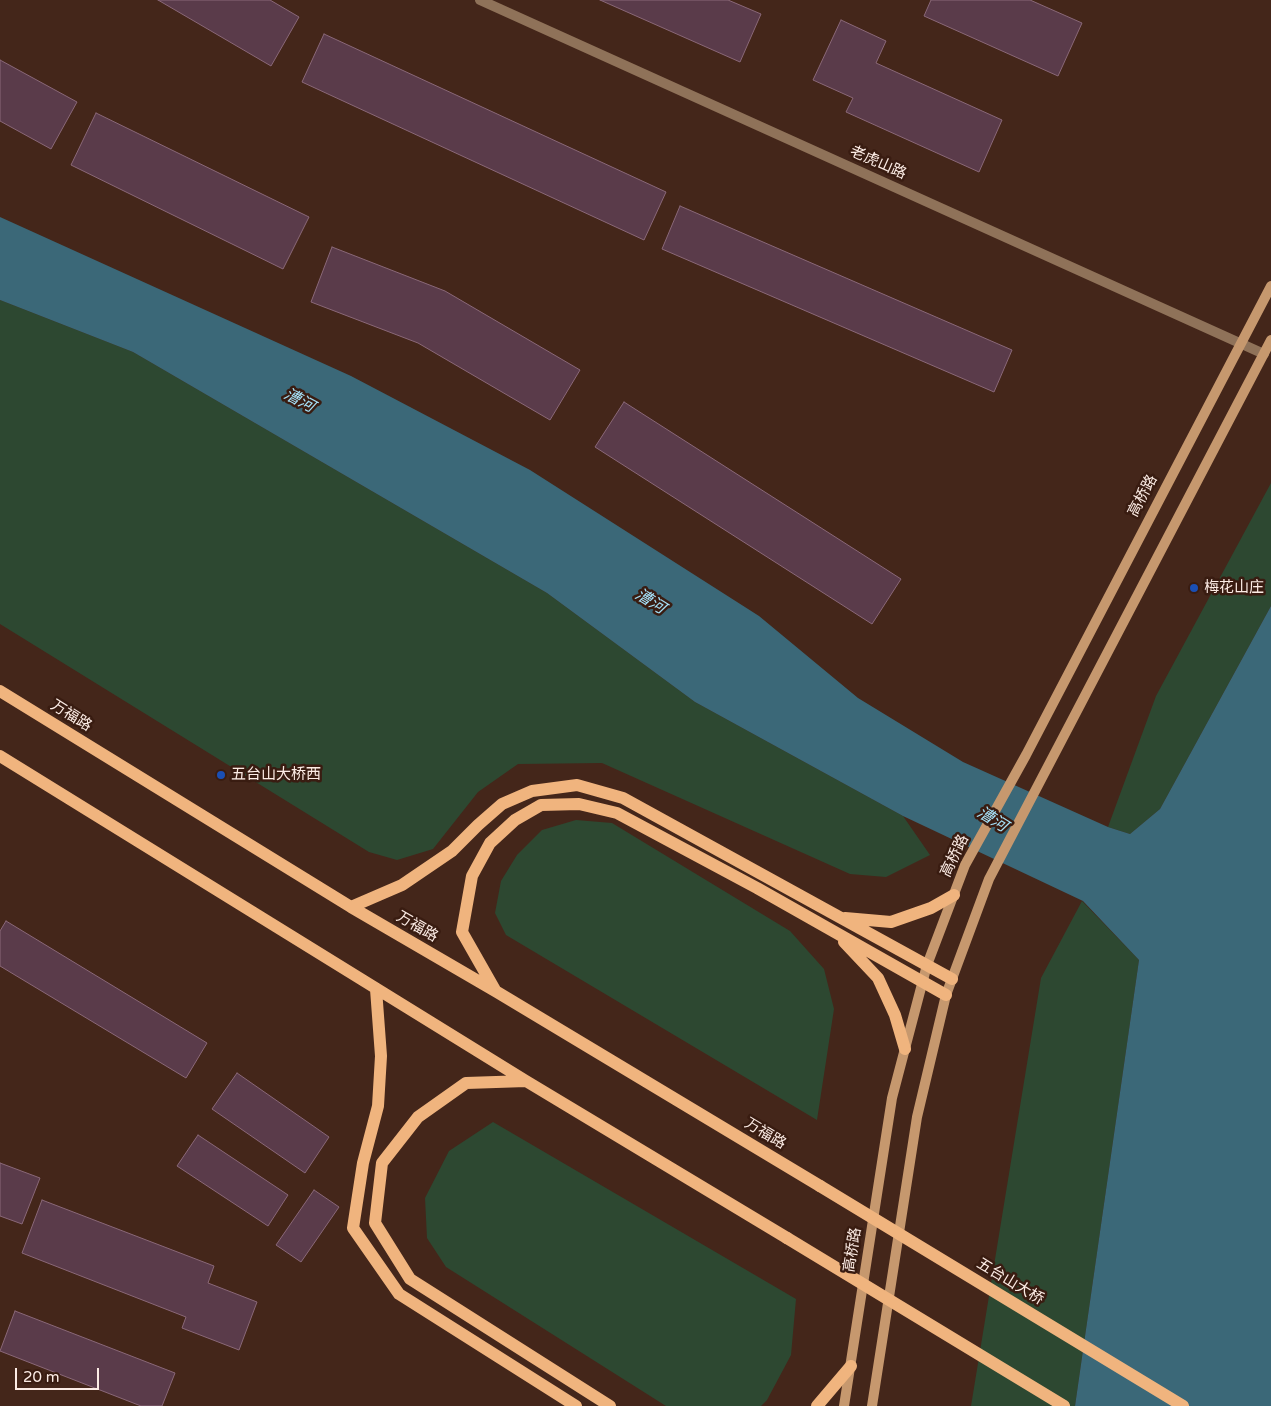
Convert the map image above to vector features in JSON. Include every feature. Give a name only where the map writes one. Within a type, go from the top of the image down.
[{"type":"main road","name":"高桥路","points":[[844,1406],[892,1098],[926,965],[966,865],[1026,755],[1271,286]]},
{"type":"main road","points":[[872,1406],[917,1117],[946,995],[989,879],[1271,340]]},
{"type":"main road","name":"万福路","points":[[0,691],[351,907],[497,992],[820,1186]]},
{"type":"main road","points":[[0,756],[526,1081],[1064,1406]]},
{"type":"main road","points":[[351,907],[402,885],[452,851],[502,804],[532,791],[577,785],[623,798],[952,979]]},
{"type":"main road","points":[[497,992],[462,932],[472,876],[490,843],[515,820],[541,805],[578,804],[617,813],[946,995]]},
{"type":"main road","points":[[840,918],[891,922],[931,908],[954,895]]},
{"type":"main road","points":[[834,932],[878,978],[895,1015],[905,1049]]},
{"type":"main road","points":[[376,989],[381,1056],[378,1106],[363,1163],[353,1228],[399,1294],[576,1406]]},
{"type":"main road","points":[[526,1081],[466,1083],[418,1117],[382,1163],[375,1223],[410,1279],[610,1406]]},
{"type":"main road","name":"五台山大桥","points":[[820,1186],[1183,1406]]},
{"type":"main road","points":[[817,1406],[851,1366]]},
{"type":"street","name":"老虎山路","points":[[480,0],[1264,354]]},
{"type":"green space","points":[[0,300],[133,352],[547,593],[695,702],[903,816],[930,855],[886,877],[850,874],[602,763],[518,764],[478,792],[433,849],[397,860],[369,852],[0,624]]},
{"type":"green space","points":[[1271,483],[1271,606],[1160,809],[1130,834],[1108,827],[1156,696]]},
{"type":"green space","points":[[576,820],[612,823],[790,931],[824,969],[834,1009],[817,1120],[506,935],[495,913],[501,881],[517,855],[542,830]]},
{"type":"green space","points":[[1082,901],[1139,960],[1075,1406],[971,1406],[1041,978]]},
{"type":"green space","points":[[493,1122],[796,1299],[791,1355],[767,1400],[761,1406],[666,1406],[446,1267],[427,1238],[425,1198],[449,1151]]},
{"type":"water","name":"漕河","points":[[0,217],[351,376],[530,470],[759,616],[858,698],[963,762],[1108,827],[1130,834],[1160,809],[1271,606],[1271,1406],[1075,1406],[1139,960],[1083,901],[903,816],[695,702],[547,593],[133,352],[0,300]]},
{"type":"building","points":[[158,0],[270,0],[299,17],[271,66]]},
{"type":"building","points":[[600,0],[728,0],[761,14],[740,62]]},
{"type":"building","points":[[931,0],[1030,0],[1082,23],[1058,76],[924,16]]},
{"type":"building","points":[[841,20],[886,41],[876,63],[1002,120],[979,172],[846,112],[853,98],[813,80]]},
{"type":"building","points":[[324,34],[666,192],[644,240],[302,82]]},
{"type":"building","points":[[0,60],[77,102],[51,149],[0,121]]},
{"type":"building","points":[[96,113],[309,217],[283,269],[71,165]]},
{"type":"building","points":[[680,206],[1012,350],[994,392],[662,249]]},
{"type":"building","points":[[332,247],[445,291],[580,370],[550,420],[418,343],[311,302]]},
{"type":"building","points":[[624,402],[901,579],[872,624],[595,447]]},
{"type":"building","points":[[6,921],[207,1043],[186,1078],[0,966],[0,931]]},
{"type":"building","points":[[237,1073],[329,1137],[305,1173],[212,1109]]},
{"type":"building","points":[[198,1135],[288,1195],[268,1226],[177,1166]]},
{"type":"building","points":[[0,1163],[40,1178],[22,1224],[0,1216]]},
{"type":"building","points":[[314,1190],[339,1207],[301,1262],[276,1245]]},
{"type":"building","points":[[42,1200],[214,1266],[208,1283],[257,1302],[239,1350],[182,1328],[186,1317],[22,1253]]},
{"type":"building","points":[[15,1311],[175,1373],[162,1406],[141,1406],[0,1351]]},
{"type":"place","name":"梅花山庄","points":[[1194,588]]},
{"type":"place","name":"五台山大桥西","points":[[221,775]]}]
